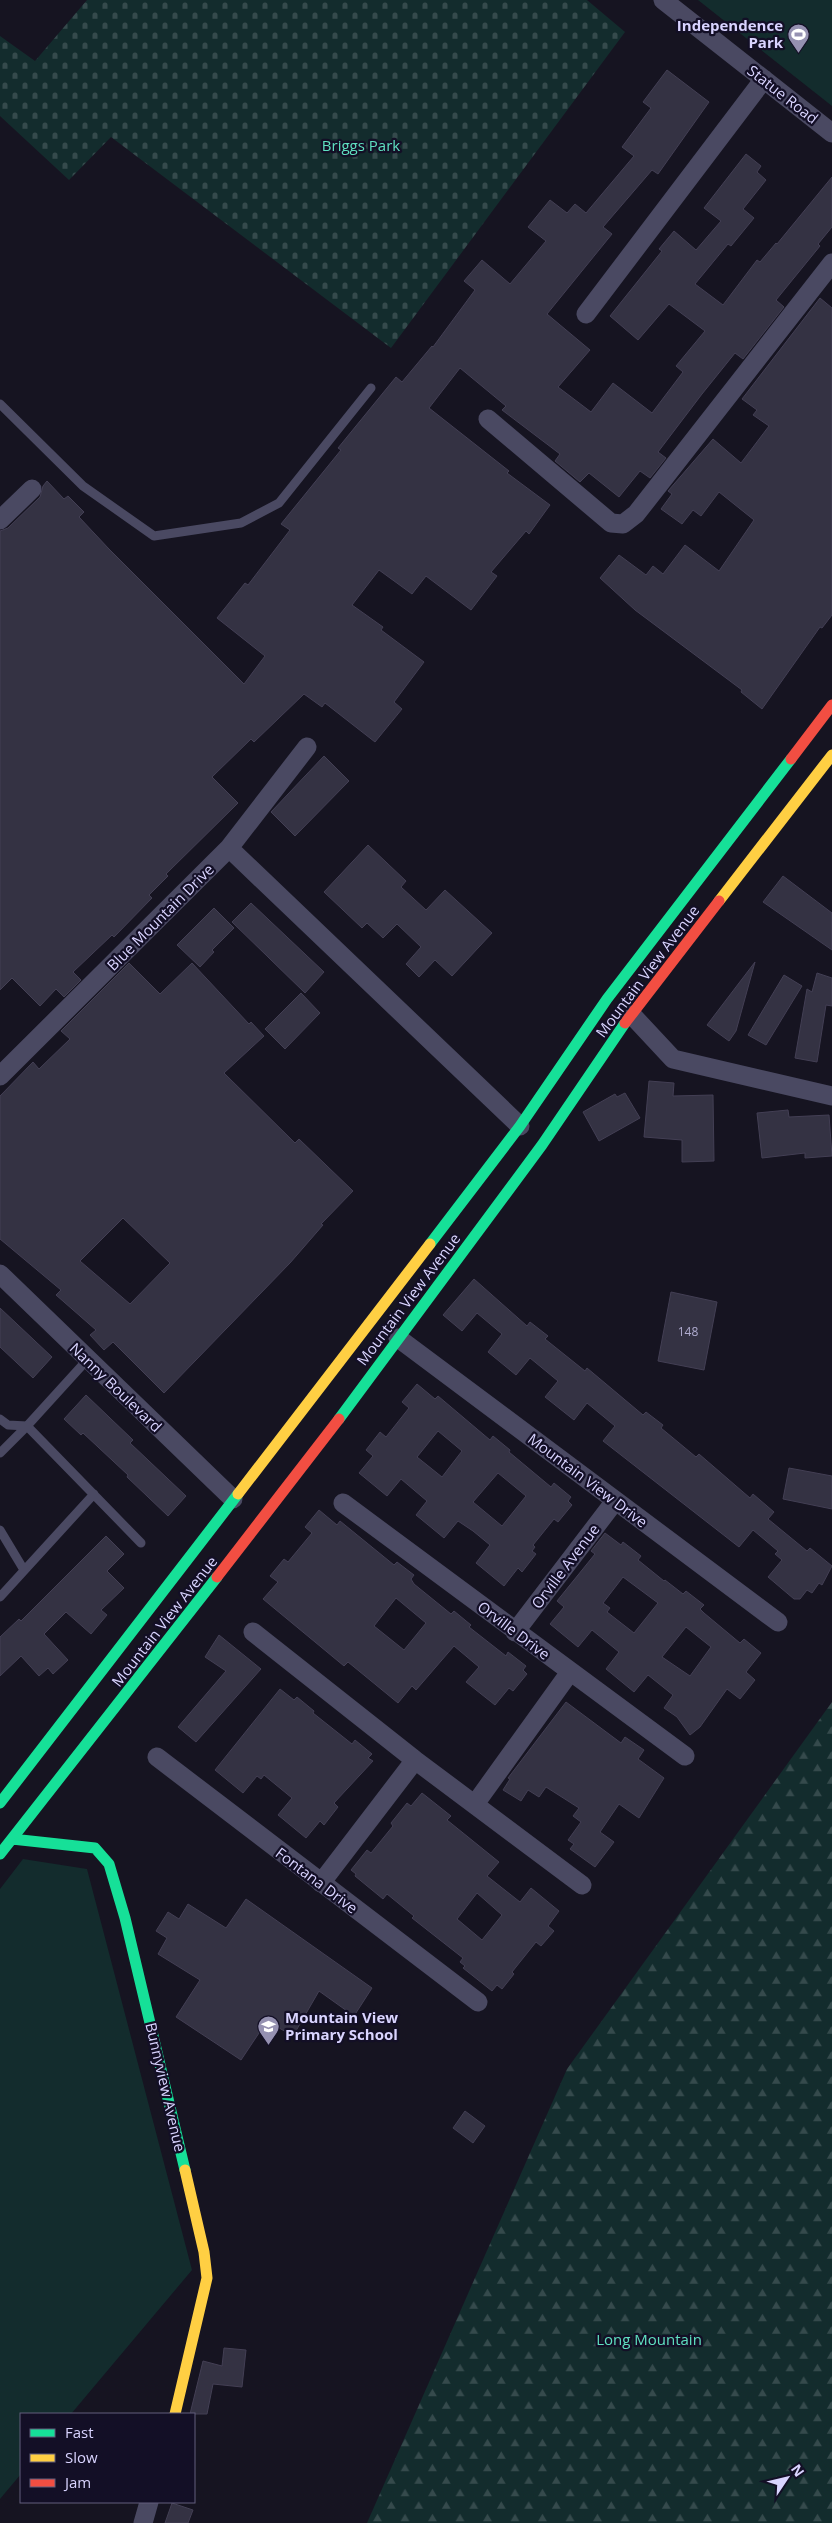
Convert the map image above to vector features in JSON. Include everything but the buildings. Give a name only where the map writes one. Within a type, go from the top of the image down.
[{"type":"main road","name":"Mountain View Avenue","points":[[0,1854],[314,1444],[398,1338],[507,1166],[520,1126],[607,999],[832,704]]},
{"type":"main road","name":"Mountain View Avenue","points":[[0,1803],[233,1499],[292,1430],[507,1166],[542,1145],[632,1014],[832,755]]},
{"type":"main road","name":"Bunnyview Avenue","points":[[12,1839],[95,1848],[109,1864],[125,1918],[169,2096],[204,2252],[207,2278],[174,2413]]},
{"type":"street","name":"Statue Road","points":[[663,0],[832,133]]},
{"type":"street","points":[[586,314],[764,80]]},
{"type":"street","points":[[488,418],[611,523],[623,524],[636,514],[832,263]]},
{"type":"street","points":[[0,520],[32,489]]},
{"type":"street","name":"Blue Mountain Drive","points":[[0,1076],[229,848],[307,747]]},
{"type":"street","points":[[229,848],[520,1126]]},
{"type":"street","points":[[632,1014],[673,1059],[832,1096]]},
{"type":"street","name":"Nanny Boulevard","points":[[0,1274],[233,1499]]},
{"type":"street","name":"Mountain View Drive","points":[[398,1338],[778,1622]]},
{"type":"street","name":"Orville Avenue","points":[[515,1632],[615,1501]]},
{"type":"street","name":"Orville Drive","points":[[343,1503],[685,1756]]},
{"type":"street","points":[[253,1632],[415,1760],[582,1885]]},
{"type":"street","points":[[475,1804],[570,1672]]},
{"type":"street","name":"Fontana Drive","points":[[157,1757],[478,2002]]},
{"type":"street","points":[[321,1883],[415,1760]]},
{"type":"street","points":[[142,2523],[149,2503]]},
{"type":"lane","points":[[0,404],[83,486],[154,536],[241,524],[279,503],[371,388]]},
{"type":"lane","points":[[0,1454],[87,1360]]},
{"type":"lane","points":[[0,1419],[8,1425],[27,1426],[141,1543]]},
{"type":"lane","points":[[0,1596],[94,1494]]},
{"type":"lane","points":[[0,1530],[24,1570]]},
{"type":"green space","name":"Briggs Park","points":[[87,0],[587,0],[625,32],[391,348],[111,137],[69,180],[0,116],[0,36],[35,61]]},
{"type":"green space","name":"Independence Park","points":[[698,0],[832,0],[832,106]]},
{"type":"green space","name":"Long Mountain","points":[[832,1702],[832,2523],[367,2523],[567,2069]]},
{"type":"green space","points":[[23,1859],[87,1869],[192,2270],[72,2413],[20,2413],[20,2475],[0,2499],[0,1889]]},
{"type":"traffic: fast","points":[[430,1244],[520,1126],[607,999],[791,759]]},
{"type":"traffic: fast","points":[[339,1419],[542,1145],[625,1023]]},
{"type":"traffic: fast","points":[[0,1803],[238,1494]]},
{"type":"traffic: fast","points":[[0,1854],[217,1577]]},
{"type":"traffic: fast","points":[[12,1839],[95,1848],[109,1864],[125,1918],[185,2170]]},
{"type":"traffic: slow","points":[[719,901],[832,755]]},
{"type":"traffic: slow","points":[[238,1494],[430,1244]]},
{"type":"traffic: slow","points":[[175,2413],[207,2278],[204,2252],[185,2170]]},
{"type":"traffic: jam","points":[[791,759],[832,705]]},
{"type":"traffic: jam","points":[[625,1023],[719,901]]},
{"type":"traffic: jam","points":[[217,1577],[339,1419]]},
{"type":"place","name":"Independence Park","points":[[799,53]]},
{"type":"place","name":"Mountain View Primary School","points":[[269,2045]]}]
